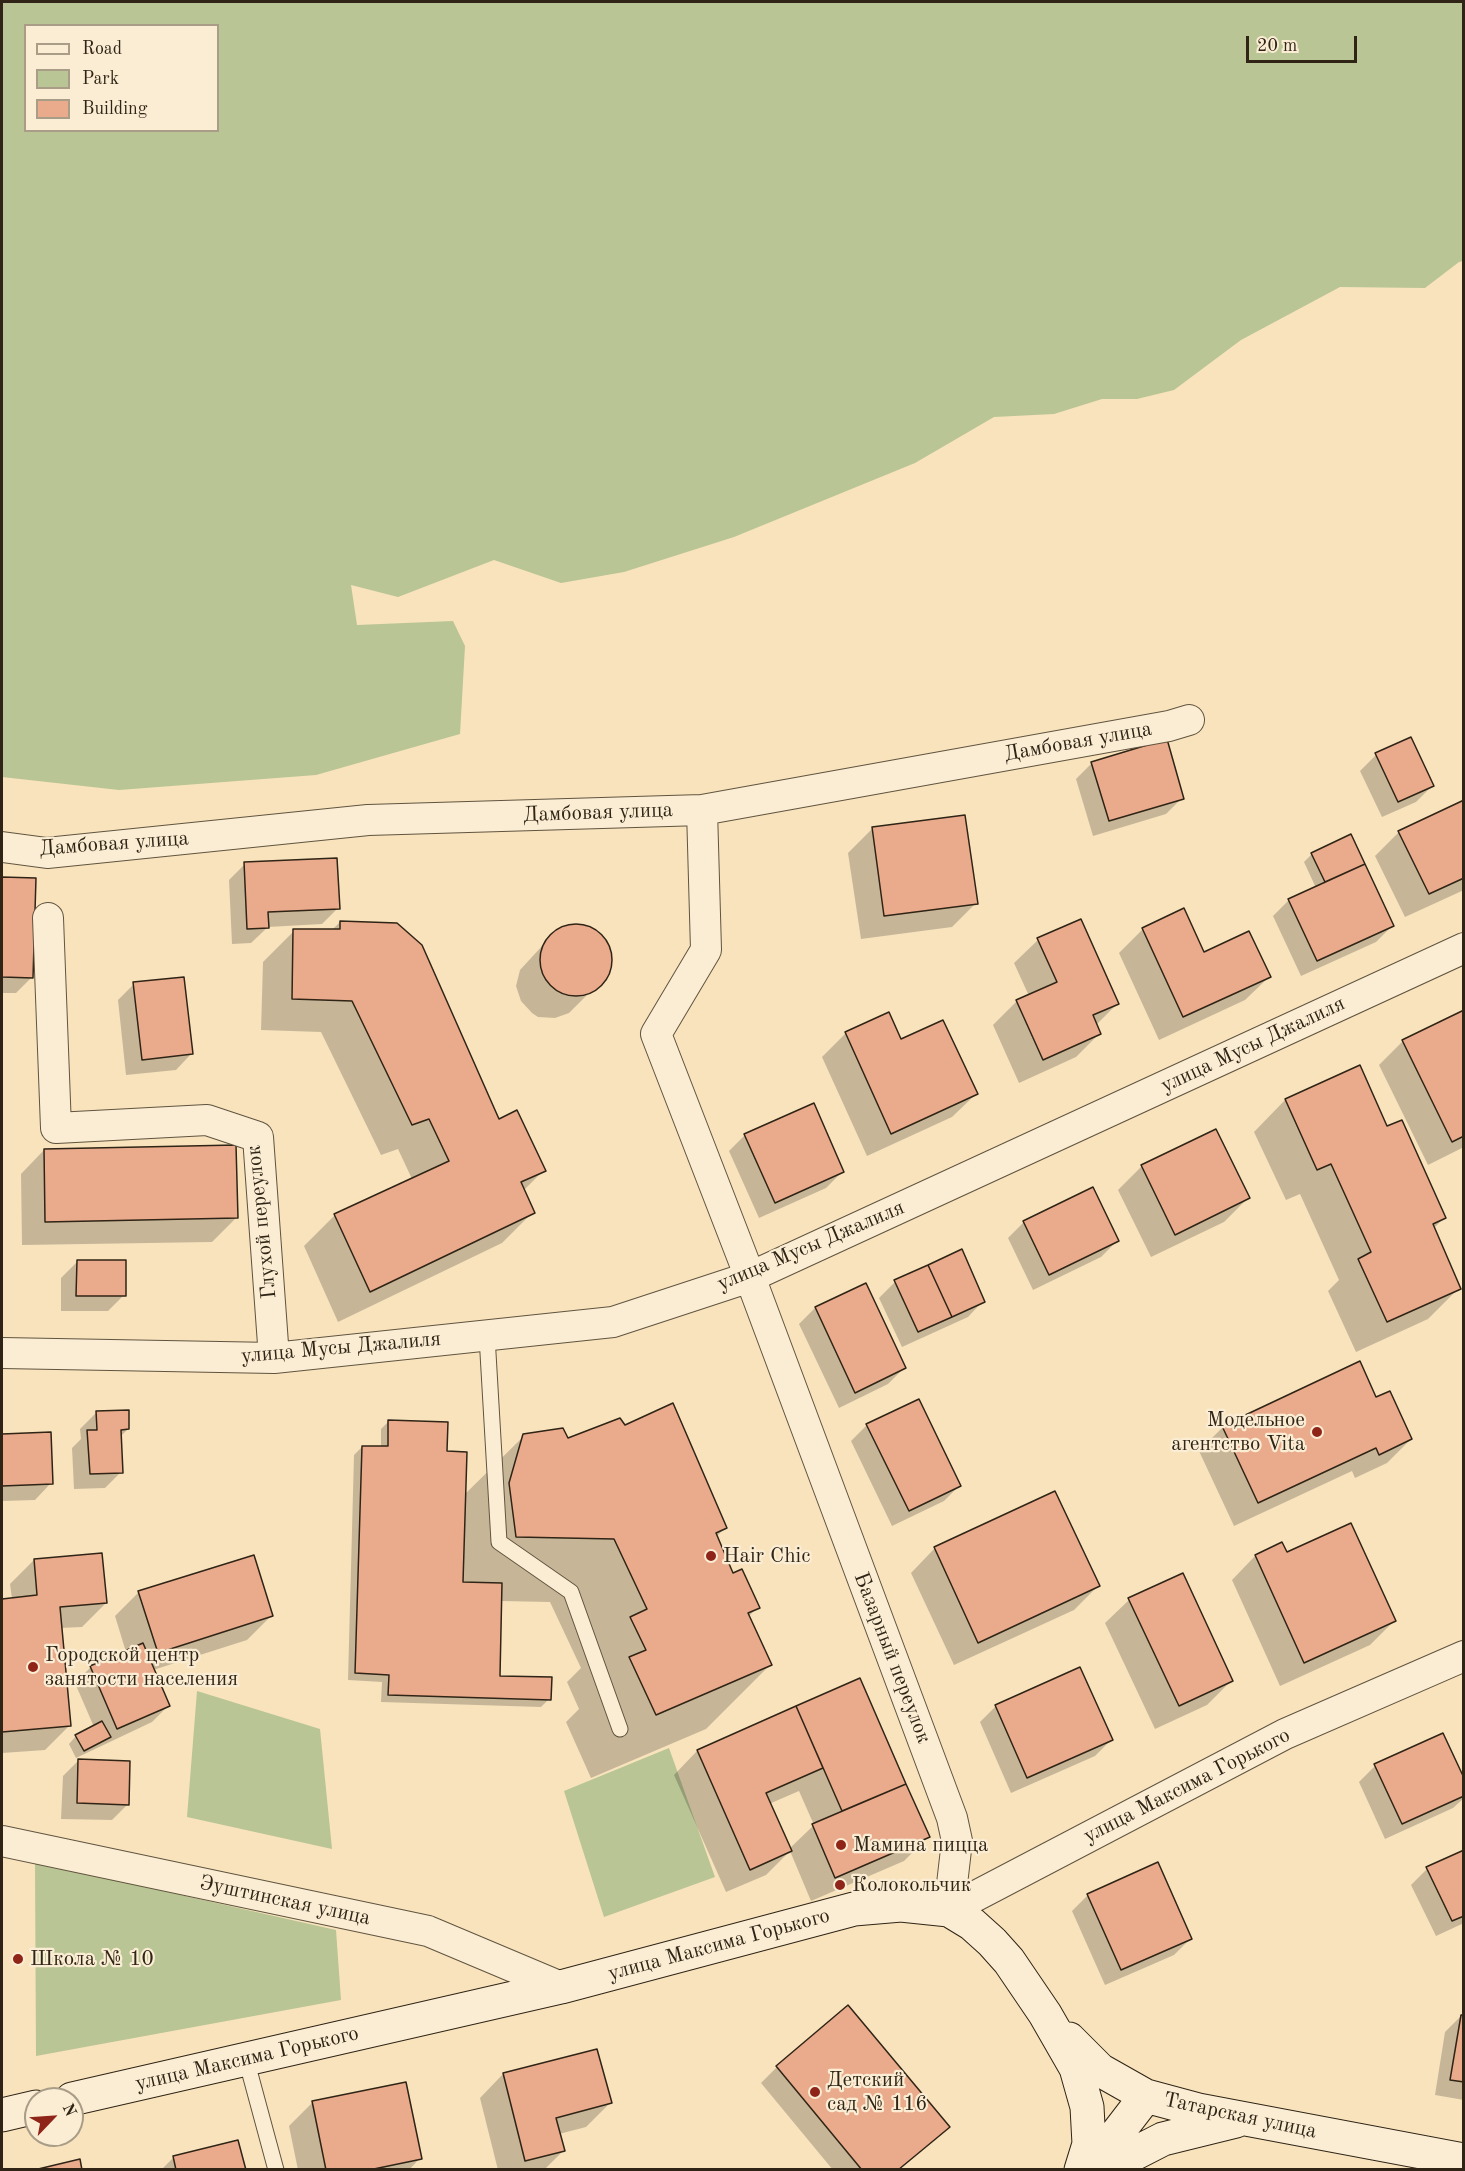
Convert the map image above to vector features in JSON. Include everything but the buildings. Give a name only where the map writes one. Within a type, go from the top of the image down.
[{"type":"main road","name":"улица Максима Горького","points":[[84,2096],[561,1987],[854,1909],[901,1905],[949,1910]]},
{"type":"main road","points":[[949,1910],[972,1924],[1009,1961],[1046,2014],[1076,2068],[1087,2107],[1089,2144],[1081,2169]]},
{"type":"main road","name":"Татарская улица","points":[[1046,2014],[1100,2070],[1146,2097],[1198,2110],[1464,2160]]},
{"type":"main road","points":[[1089,2169],[1146,2097]]},
{"type":"main road","points":[[2,2115],[24,2110]]},
{"type":"main road","points":[[1107,2169],[1163,2139],[1246,2119]]},
{"type":"street","name":"Дамбовая улица","points":[[2,847],[47,853],[368,820],[702,810],[1169,726],[1189,720]]},
{"type":"street","name":"Базарный переулок","points":[[702,810],[706,950],[656,1034],[750,1277],[952,1818],[957,1841],[949,1910]]},
{"type":"street","name":"Глухой переулок","points":[[48,918],[56,1128],[207,1120],[258,1137],[274,1358]]},
{"type":"street","name":"улица Мусы Джалиля","points":[[2,1353],[274,1358],[613,1322],[750,1277],[1464,948]]},
{"type":"street","name":"улица Максима Горького","points":[[949,1910],[1286,1734],[1464,1656]]},
{"type":"street","name":"Эуштинская улица","points":[[2,1841],[428,1930],[561,1987]]},
{"type":"lane","points":[[487,1335],[499,1542],[571,1592],[620,1729]]},
{"type":"lane","points":[[246,2059],[276,2169]]},
{"type":"green space","points":[[2,2],[1463,2],[1463,261],[1425,288],[1340,287],[1241,340],[1174,390],[1137,399],[1102,399],[1054,414],[994,417],[915,463],[734,537],[624,572],[561,583],[494,560],[398,597],[351,585],[357,625],[453,621],[465,646],[460,734],[316,775],[119,790],[2,777]]},
{"type":"green space","points":[[197,1691],[320,1729],[332,1849],[187,1817]]},
{"type":"green space","points":[[669,1748],[715,1877],[604,1917],[564,1791]]},
{"type":"green space","points":[[35,1862],[336,1930],[341,2000],[36,2056]]},
{"type":"place","name":"Модельное агентство Vita","points":[[1317,1432]]},
{"type":"place","name":"Hair Chic","points":[[711,1556]]},
{"type":"place","name":"Городской центр занятости населения","points":[[33,1667]]},
{"type":"place","name":"Мамина пицца","points":[[841,1845]]},
{"type":"place","name":"Колокольчик","points":[[840,1885]]},
{"type":"place","name":"Школа № 10","points":[[18,1959]]},
{"type":"place","name":"Детский сад № 116","points":[[815,2092]]}]
